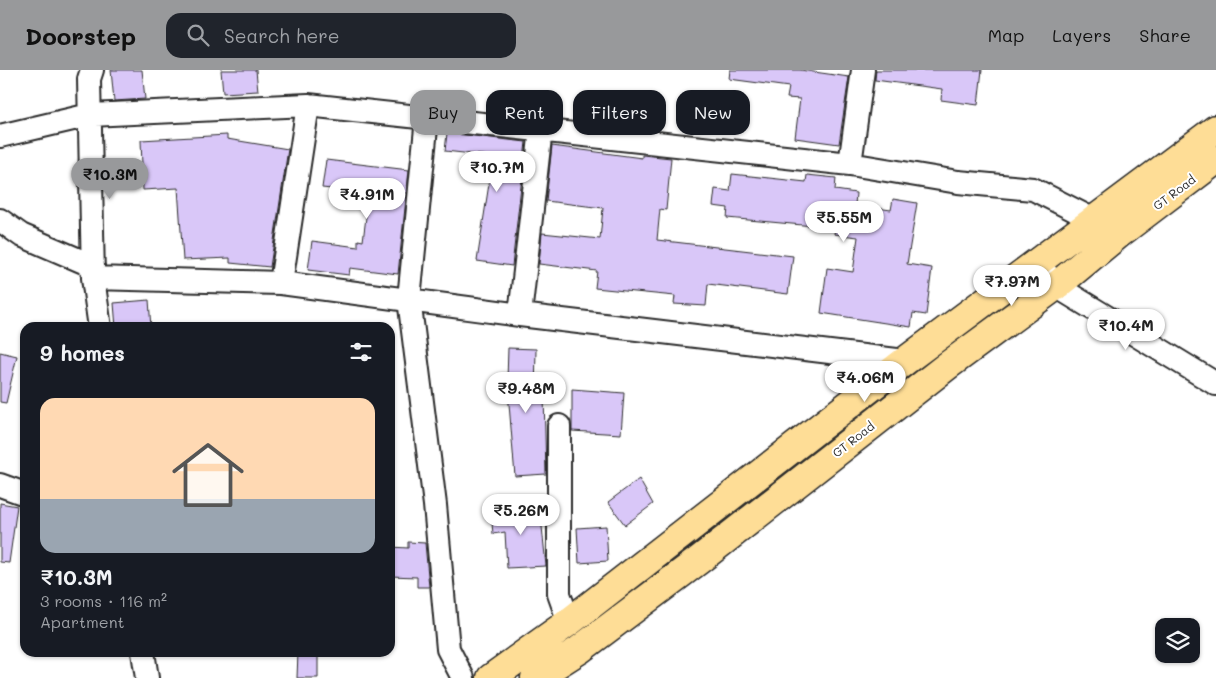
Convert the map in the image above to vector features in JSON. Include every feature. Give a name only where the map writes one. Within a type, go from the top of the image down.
[{"type":"main road","points":[[490,678],[569,622],[905,361],[1216,129]]},
{"type":"main road","name":"GT Road","points":[[535,678],[601,633],[947,366],[1056,286],[1216,160]]},
{"type":"street","points":[[92,70],[89,79],[93,272],[99,322]]},
{"type":"street","points":[[850,164],[864,70]]},
{"type":"street","points":[[281,283],[308,105]]},
{"type":"street","points":[[0,136],[90,115],[308,105],[410,116]]},
{"type":"street","points":[[563,131],[850,164],[958,182],[1033,189],[1094,220]]},
{"type":"street","points":[[424,135],[409,300],[435,505],[448,649],[462,678]]},
{"type":"street","points":[[520,315],[540,135]]},
{"type":"street","points":[[0,220],[21,234],[93,272],[281,283],[520,315],[905,361]]},
{"type":"street","points":[[1038,262],[1056,286],[1216,384]]},
{"type":"street","points":[[559,426],[559,594],[569,622]]},
{"type":"street","points":[[0,485],[20,492]]},
{"type":"street","points":[[144,657],[147,678]]},
{"type":"building","points":[[111,70],[142,70],[145,99],[114,101]]},
{"type":"building","points":[[221,70],[256,70],[258,91],[223,93]]},
{"type":"building","points":[[730,70],[800,70],[849,77],[839,144],[795,138],[800,99],[787,98],[789,87],[729,79]]},
{"type":"building","points":[[876,70],[982,70],[978,105],[941,100],[942,89],[875,80]]},
{"type":"building","points":[[227,135],[227,139],[288,149],[270,267],[230,263],[230,258],[183,260],[178,188],[143,190],[141,140]]},
{"type":"building","points":[[447,135],[465,135],[526,142],[512,266],[477,261],[493,158],[490,158],[491,156],[445,151]]},
{"type":"building","points":[[552,146],[642,158],[642,155],[671,158],[666,210],[660,209],[657,240],[793,256],[788,294],[708,284],[706,306],[674,304],[675,296],[595,288],[597,271],[539,264],[542,233],[600,239],[603,208],[546,201]]},
{"type":"building","points":[[326,160],[409,170],[398,274],[350,268],[349,275],[308,270],[312,241],[358,247],[358,240],[363,241],[369,193],[322,188]]},
{"type":"building","points":[[732,174],[806,182],[807,175],[836,178],[835,190],[856,193],[855,205],[891,210],[893,199],[917,203],[907,264],[932,268],[926,315],[913,313],[911,327],[821,313],[827,268],[853,272],[858,237],[834,234],[835,228],[727,218],[728,208],[713,206],[715,189],[730,191]]},
{"type":"building","points":[[149,300],[151,322],[116,322],[114,303]]},
{"type":"building","points":[[508,348],[536,349],[535,396],[544,396],[546,474],[515,476],[507,380]]},
{"type":"building","points":[[0,352],[17,356],[6,403],[0,402]]},
{"type":"building","points":[[572,389],[624,393],[621,434],[572,431]]},
{"type":"building","points":[[639,479],[653,504],[625,525],[608,502]]},
{"type":"building","points":[[0,503],[17,506],[9,563],[0,562]]},
{"type":"building","points":[[540,507],[546,566],[507,568],[505,532],[493,534],[491,512]]},
{"type":"building","points":[[606,526],[608,561],[579,563],[577,528]]},
{"type":"building","points":[[408,542],[425,543],[429,587],[417,587],[417,577],[395,576],[395,547],[408,548]]},
{"type":"building","points":[[298,657],[318,657],[318,678],[297,678]]}]
